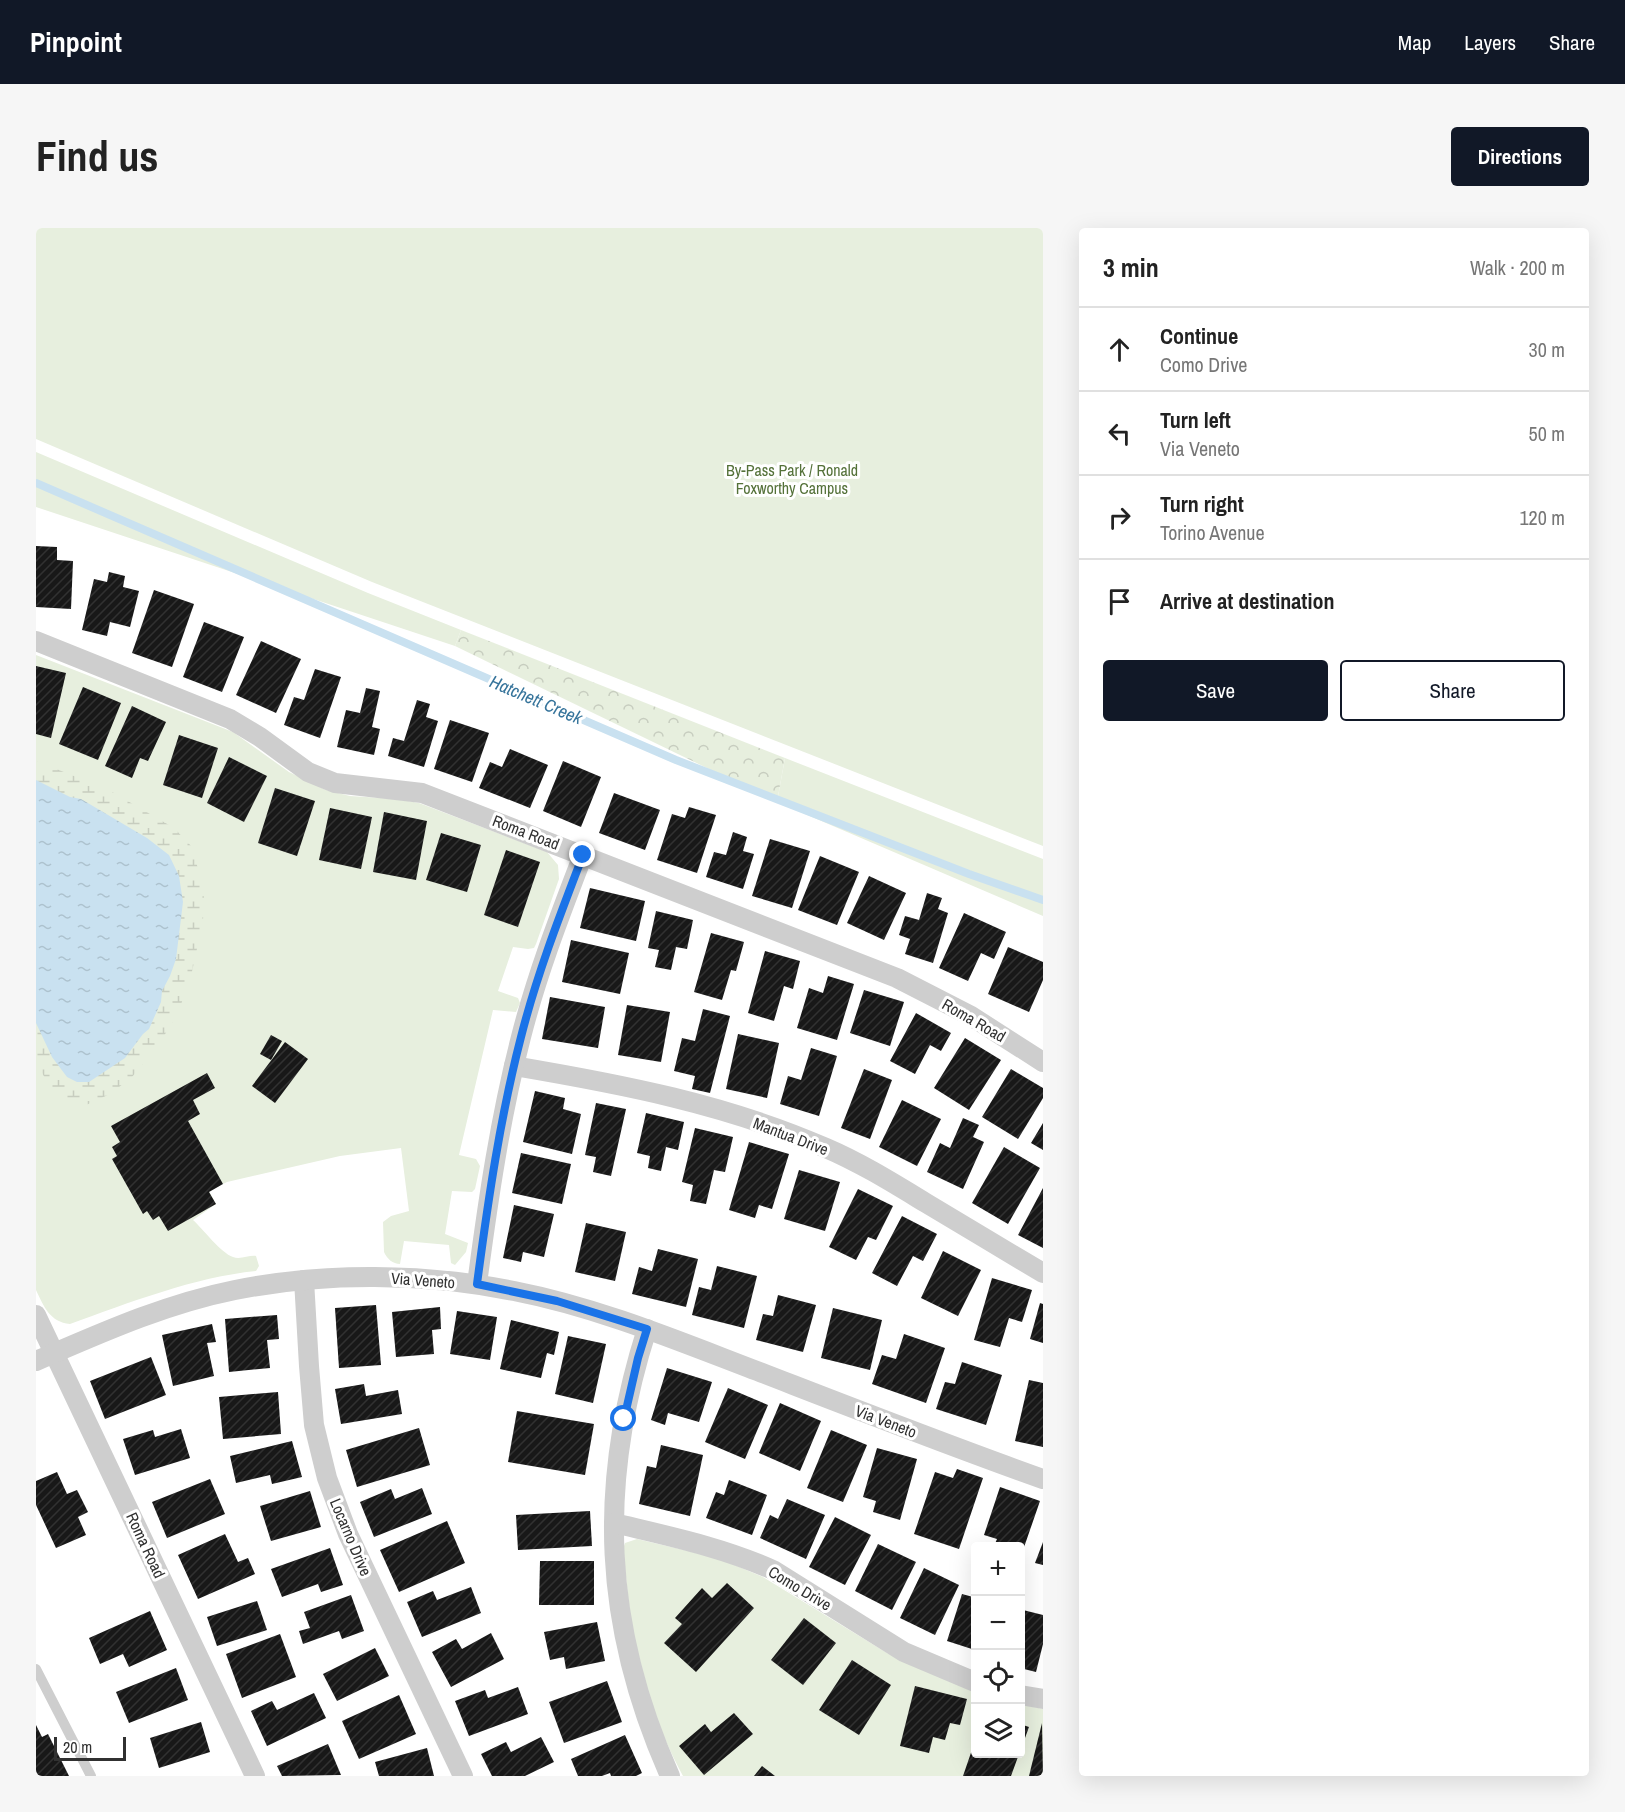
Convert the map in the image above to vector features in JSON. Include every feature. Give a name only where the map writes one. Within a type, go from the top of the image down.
[{"type":"street","name":"Roma Road","points":[[36,641],[230,719],[260,737],[308,772],[323,779],[335,783],[422,793],[897,978],[970,1016],[1043,1062]]},
{"type":"street","points":[[477,1284],[488,1200],[514,1066],[540,972],[583,855]]},
{"type":"street","name":"Mantua Drive","points":[[514,1066],[669,1095],[711,1107],[828,1148],[892,1183],[1043,1273]]},
{"type":"street","name":"Via Veneto","points":[[45,1357],[108,1328],[184,1302],[234,1290],[304,1280],[373,1278],[424,1279],[477,1284],[557,1301],[647,1329],[1043,1479]]},
{"type":"street","name":"Locarno Drive","points":[[304,1280],[315,1425],[327,1478],[348,1534],[463,1776]]},
{"type":"street","name":"Roma Road","points":[[36,1315],[45,1357],[255,1776]]},
{"type":"street","points":[[647,1329],[624,1419],[615,1484],[617,1597],[633,1674],[645,1713],[670,1776]]},
{"type":"street","name":"Como Drive","points":[[614,1523],[720,1549],[773,1570],[904,1652],[971,1680]]},
{"type":"street","points":[[1025,1696],[1043,1699]]},
{"type":"lane","points":[[36,1669],[90,1776]]},
{"type":"green space","name":"By-Pass Park / Ronald Foxworthy Campus","points":[[36,228],[1043,228],[1043,846],[372,582],[36,439]]},
{"type":"green space","points":[[36,452],[461,630],[455,646],[36,507]]},
{"type":"green space","points":[[461,630],[785,758],[777,802],[455,646]]},
{"type":"green space","points":[[36,655],[233,732],[289,772],[326,790],[350,796],[419,803],[547,852],[558,865],[559,879],[536,944],[534,948],[528,949],[513,947],[498,991],[518,998],[520,1003],[516,1012],[493,1010],[459,1155],[476,1159],[480,1166],[475,1189],[472,1192],[452,1191],[445,1234],[468,1243],[466,1252],[455,1265],[451,1263],[449,1245],[404,1241],[400,1264],[390,1261],[384,1252],[383,1222],[391,1216],[409,1211],[401,1148],[340,1156],[227,1182],[209,1191],[216,1204],[193,1220],[228,1255],[239,1258],[256,1256],[259,1266],[256,1271],[186,1285],[70,1324],[57,1320],[45,1308],[36,1290]]},
{"type":"green space","points":[[785,758],[1043,859],[1043,916],[777,802]]},
{"type":"green space","points":[[36,761],[107,789],[174,828],[192,847],[204,891],[203,921],[191,976],[178,1013],[159,1044],[132,1077],[110,1094],[84,1106],[68,1104],[55,1096],[36,1062]]},
{"type":"green space","points":[[637,1539],[718,1558],[763,1577],[887,1653],[971,1689],[971,1758],[1025,1758],[1025,1705],[1043,1709],[1043,1776],[683,1776],[651,1704],[635,1646],[623,1549],[625,1543]]},
{"type":"water","points":[[36,780],[70,797],[81,799],[147,838],[169,855],[179,876],[183,902],[176,959],[162,991],[161,1002],[149,1029],[125,1058],[89,1082],[77,1082],[67,1077],[52,1057],[36,1023]]},
{"type":"building","points":[[36,546],[57,547],[57,560],[73,561],[71,609],[36,607]]},
{"type":"building","points":[[109,572],[125,576],[123,587],[139,591],[130,627],[110,622],[107,636],[82,630],[94,579],[107,582]]},
{"type":"building","points":[[154,590],[194,604],[172,667],[132,653]]},
{"type":"building","points":[[204,622],[244,637],[222,692],[183,677]]},
{"type":"building","points":[[261,641],[301,659],[276,713],[236,695]]},
{"type":"building","points":[[36,666],[66,673],[51,738],[36,734]]},
{"type":"building","points":[[315,669],[341,677],[320,738],[284,725],[294,697],[304,700]]},
{"type":"building","points":[[83,687],[121,703],[98,760],[59,744]]},
{"type":"building","points":[[366,688],[380,691],[372,727],[380,729],[374,755],[337,747],[346,710],[360,713]]},
{"type":"building","points":[[417,700],[430,704],[426,717],[438,721],[424,767],[388,756],[393,738],[404,741]]},
{"type":"building","points":[[132,706],[166,722],[148,761],[140,758],[132,778],[105,766]]},
{"type":"building","points":[[450,720],[489,733],[472,782],[434,769]]},
{"type":"building","points":[[179,735],[218,748],[202,798],[163,785]]},
{"type":"building","points":[[510,749],[548,765],[530,808],[479,788],[490,762],[502,767]]},
{"type":"building","points":[[229,757],[267,776],[244,822],[207,803]]},
{"type":"building","points":[[563,761],[601,777],[581,827],[543,811]]},
{"type":"building","points":[[275,788],[315,801],[297,856],[258,843]]},
{"type":"building","points":[[614,793],[660,810],[645,850],[599,833]]},
{"type":"building","points":[[689,807],[716,815],[697,873],[657,860],[672,814],[685,818]]},
{"type":"building","points":[[330,808],[372,817],[361,869],[319,860]]},
{"type":"building","points":[[384,812],[427,821],[416,880],[373,872]]},
{"type":"building","points":[[733,832],[747,837],[743,851],[754,854],[743,889],[706,877],[714,852],[726,855]]},
{"type":"building","points":[[441,833],[481,845],[467,892],[426,880]]},
{"type":"building","points":[[770,839],[810,851],[792,908],[752,896]]},
{"type":"building","points":[[506,850],[540,862],[518,927],[484,915]]},
{"type":"building","points":[[820,856],[859,872],[837,925],[798,910]]},
{"type":"building","points":[[869,876],[906,893],[884,940],[847,923]]},
{"type":"building","points":[[590,888],[645,901],[636,941],[580,928]]},
{"type":"building","points":[[927,893],[942,898],[938,909],[948,913],[933,963],[905,954],[910,939],[899,935],[905,916],[919,920]]},
{"type":"building","points":[[656,911],[693,920],[687,949],[676,947],[671,970],[655,967],[659,950],[648,948]]},
{"type":"building","points":[[964,913],[1006,932],[994,959],[981,953],[968,981],[939,968]]},
{"type":"building","points":[[711,933],[744,942],[736,971],[731,970],[722,1000],[694,992]]},
{"type":"building","points":[[571,940],[629,953],[620,994],[562,982]]},
{"type":"building","points":[[1008,947],[1043,962],[1043,980],[1029,1012],[988,994]]},
{"type":"building","points":[[765,951],[800,961],[793,989],[784,986],[774,1021],[748,1013]]},
{"type":"building","points":[[828,976],[854,984],[837,1040],[797,1028],[809,988],[823,993]]},
{"type":"building","points":[[864,990],[904,1002],[890,1046],[850,1033]]},
{"type":"building","points":[[550,997],[605,1007],[598,1048],[542,1039]]},
{"type":"building","points":[[627,1005],[670,1012],[661,1062],[618,1055]]},
{"type":"building","points":[[703,1009],[730,1016],[710,1093],[692,1089],[695,1076],[674,1071],[682,1038],[695,1041]]},
{"type":"building","points":[[916,1013],[951,1033],[941,1051],[930,1045],[915,1074],[890,1061]]},
{"type":"building","points":[[738,1034],[779,1043],[767,1098],[726,1089]]},
{"type":"building","points":[[271,1035],[282,1041],[271,1060],[260,1054]]},
{"type":"building","points":[[965,1038],[1001,1060],[969,1110],[934,1088]]},
{"type":"building","points":[[285,1042],[308,1059],[275,1103],[252,1086]]},
{"type":"building","points":[[811,1048],[837,1056],[819,1116],[780,1104],[788,1076],[801,1080]]},
{"type":"building","points":[[864,1069],[892,1080],[870,1139],[841,1128]]},
{"type":"building","points":[[1011,1069],[1043,1088],[1043,1098],[1018,1139],[982,1117]]},
{"type":"building","points":[[207,1073],[215,1088],[193,1100],[200,1114],[188,1121],[223,1184],[209,1192],[216,1204],[168,1231],[159,1216],[153,1220],[147,1211],[143,1214],[112,1159],[117,1156],[112,1147],[120,1142],[111,1126]]},
{"type":"building","points":[[535,1091],[565,1098],[563,1109],[581,1114],[572,1154],[523,1142]]},
{"type":"building","points":[[902,1100],[941,1119],[917,1166],[879,1147]]},
{"type":"building","points":[[596,1103],[626,1109],[611,1176],[593,1172],[596,1157],[585,1155]]},
{"type":"building","points":[[646,1113],[684,1122],[678,1150],[666,1147],[661,1171],[648,1168],[650,1156],[637,1153]]},
{"type":"building","points":[[963,1118],[979,1125],[973,1137],[984,1142],[963,1189],[927,1172],[940,1143],[950,1148]]},
{"type":"building","points":[[1043,1123],[1043,1150],[1031,1143]]},
{"type":"building","points":[[695,1128],[733,1137],[725,1172],[714,1170],[706,1204],[690,1201],[693,1185],[682,1182]]},
{"type":"building","points":[[749,1142],[789,1154],[772,1209],[759,1205],[755,1218],[729,1210]]},
{"type":"building","points":[[1004,1147],[1040,1168],[1008,1224],[972,1203]]},
{"type":"building","points":[[521,1153],[571,1164],[562,1204],[512,1193]]},
{"type":"building","points":[[799,1170],[840,1182],[825,1231],[784,1219]]},
{"type":"building","points":[[1043,1188],[1043,1248],[1018,1235]]},
{"type":"building","points":[[858,1189],[893,1206],[876,1240],[868,1237],[856,1260],[829,1247]]},
{"type":"building","points":[[514,1205],[554,1214],[544,1257],[523,1252],[521,1262],[503,1258]]},
{"type":"building","points":[[902,1216],[937,1234],[923,1261],[913,1256],[897,1286],[872,1273]]},
{"type":"building","points":[[586,1223],[626,1232],[615,1281],[575,1272]]},
{"type":"building","points":[[658,1249],[698,1259],[686,1307],[632,1294],[639,1267],[652,1271]]},
{"type":"building","points":[[943,1251],[981,1270],[958,1316],[921,1298]]},
{"type":"building","points":[[717,1266],[757,1276],[744,1328],[692,1315],[699,1287],[711,1290]]},
{"type":"building","points":[[992,1278],[1032,1290],[1022,1322],[1009,1318],[1000,1347],[974,1340]]},
{"type":"building","points":[[778,1295],[816,1305],[803,1352],[756,1340],[763,1314],[773,1316]]},
{"type":"building","points":[[1040,1303],[1043,1304],[1043,1343],[1030,1339]]},
{"type":"building","points":[[376,1305],[381,1365],[339,1368],[335,1308]]},
{"type":"building","points":[[440,1307],[441,1329],[432,1330],[434,1354],[396,1357],[392,1312]]},
{"type":"building","points":[[833,1308],[882,1320],[870,1370],[821,1358]]},
{"type":"building","points":[[457,1311],[497,1317],[490,1360],[450,1354]]},
{"type":"building","points":[[277,1315],[279,1339],[267,1340],[270,1368],[229,1372],[225,1319]]},
{"type":"building","points":[[511,1320],[559,1332],[554,1355],[547,1353],[541,1378],[500,1369]]},
{"type":"building","points":[[212,1324],[216,1342],[207,1343],[214,1376],[173,1386],[162,1335]]},
{"type":"building","points":[[904,1334],[945,1348],[926,1403],[872,1384],[882,1355],[896,1359]]},
{"type":"building","points":[[568,1336],[606,1344],[593,1403],[555,1394]]},
{"type":"building","points":[[151,1357],[166,1395],[105,1419],[90,1381]]},
{"type":"building","points":[[962,1362],[1002,1375],[986,1425],[936,1409],[945,1382],[955,1384]]},
{"type":"building","points":[[667,1368],[712,1382],[699,1422],[668,1413],[665,1425],[651,1420]]},
{"type":"building","points":[[1029,1380],[1043,1383],[1043,1447],[1015,1441]]},
{"type":"building","points":[[364,1384],[366,1396],[398,1390],[402,1414],[341,1424],[335,1389]]},
{"type":"building","points":[[728,1388],[768,1405],[745,1459],[705,1442]]},
{"type":"building","points":[[278,1392],[281,1434],[223,1439],[219,1397]]},
{"type":"building","points":[[780,1403],[821,1421],[800,1471],[759,1453]]},
{"type":"building","points":[[517,1411],[594,1424],[585,1475],[508,1462]]},
{"type":"building","points":[[419,1428],[430,1465],[357,1487],[346,1450]]},
{"type":"building","points":[[181,1429],[190,1458],[135,1475],[123,1439],[153,1430],[155,1437]]},
{"type":"building","points":[[831,1430],[867,1445],[843,1502],[807,1488]]},
{"type":"building","points":[[292,1441],[302,1477],[272,1484],[270,1475],[236,1483],[230,1456]]},
{"type":"building","points":[[661,1445],[703,1455],[690,1516],[639,1504],[647,1466],[656,1468]]},
{"type":"building","points":[[877,1448],[917,1459],[900,1520],[873,1512],[876,1501],[863,1497]]},
{"type":"building","points":[[957,1469],[983,1478],[959,1549],[914,1534],[935,1472],[953,1478]]},
{"type":"building","points":[[57,1472],[67,1494],[77,1490],[88,1512],[78,1517],[86,1535],[56,1548],[36,1505],[36,1481]]},
{"type":"building","points":[[210,1479],[225,1514],[167,1538],[152,1502]]},
{"type":"building","points":[[729,1480],[767,1495],[752,1535],[706,1518],[716,1492],[724,1495]]},
{"type":"building","points":[[1000,1487],[1040,1501],[1025,1544],[1025,1542],[996,1542],[997,1539],[984,1535]]},
{"type":"building","points":[[422,1488],[432,1514],[374,1537],[360,1502],[391,1489],[395,1499]]},
{"type":"building","points":[[310,1491],[321,1527],[271,1541],[260,1506]]},
{"type":"building","points":[[787,1499],[825,1515],[806,1559],[760,1538],[770,1515],[778,1519]]},
{"type":"building","points":[[590,1511],[592,1546],[518,1550],[516,1515]]},
{"type":"building","points":[[835,1517],[871,1535],[845,1585],[809,1567]]},
{"type":"building","points":[[447,1521],[465,1563],[399,1592],[380,1550]]},
{"type":"building","points":[[225,1534],[238,1562],[248,1558],[255,1574],[198,1599],[178,1555]]},
{"type":"building","points":[[1043,1542],[1043,1565],[1035,1563]]},
{"type":"building","points":[[878,1544],[916,1562],[892,1610],[855,1591]]},
{"type":"building","points":[[330,1548],[343,1585],[321,1592],[318,1584],[282,1597],[271,1569]]},
{"type":"building","points":[[540,1561],[594,1561],[594,1605],[539,1605]]},
{"type":"building","points":[[924,1568],[959,1585],[935,1635],[900,1618]]},
{"type":"building","points":[[727,1583],[754,1608],[696,1672],[664,1643],[682,1624],[675,1618],[702,1588],[712,1598]]},
{"type":"building","points":[[471,1587],[481,1613],[422,1637],[407,1602],[433,1591],[437,1600]]},
{"type":"building","points":[[962,1594],[971,1596],[971,1649],[947,1641]]},
{"type":"building","points":[[351,1595],[364,1631],[342,1639],[339,1631],[303,1644],[299,1631],[310,1628],[304,1612]]},
{"type":"building","points":[[257,1601],[267,1630],[217,1646],[207,1617]]},
{"type":"building","points":[[1025,1610],[1043,1615],[1043,1644],[1036,1672],[1025,1669]]},
{"type":"building","points":[[150,1611],[167,1650],[129,1667],[123,1654],[100,1664],[89,1638]]},
{"type":"building","points":[[804,1618],[836,1643],[803,1685],[771,1660]]},
{"type":"building","points":[[597,1622],[605,1661],[566,1669],[564,1657],[550,1660],[544,1632]]},
{"type":"building","points":[[491,1633],[504,1659],[451,1687],[432,1652],[456,1639],[462,1649]]},
{"type":"building","points":[[280,1634],[296,1677],[242,1698],[226,1654]]},
{"type":"building","points":[[375,1648],[389,1676],[337,1701],[323,1674]]},
{"type":"building","points":[[852,1660],[891,1685],[859,1735],[819,1710]]},
{"type":"building","points":[[176,1668],[188,1700],[129,1723],[116,1692]]},
{"type":"building","points":[[607,1681],[622,1722],[564,1743],[549,1702]]},
{"type":"building","points":[[915,1686],[967,1699],[960,1725],[950,1723],[945,1740],[933,1737],[929,1753],[900,1746]]},
{"type":"building","points":[[518,1687],[528,1714],[469,1736],[455,1701],[485,1690],[488,1698]]},
{"type":"building","points":[[314,1693],[326,1718],[267,1746],[251,1711],[272,1701],[277,1710]]},
{"type":"building","points":[[399,1695],[416,1734],[359,1759],[342,1721]]},
{"type":"building","points":[[734,1713],[753,1734],[704,1775],[679,1746],[705,1724],[711,1732]]},
{"type":"building","points":[[201,1722],[210,1752],[159,1768],[150,1738]]},
{"type":"building","points":[[1042,1723],[1043,1776],[1029,1776]]},
{"type":"building","points":[[36,1725],[42,1737],[48,1734],[69,1776],[36,1776]]},
{"type":"building","points":[[1025,1726],[1029,1727],[1025,1738]]},
{"type":"building","points":[[625,1735],[642,1773],[636,1776],[611,1776],[610,1773],[602,1776],[578,1776],[571,1759]]},
{"type":"building","points":[[541,1737],[554,1762],[525,1776],[492,1776],[481,1754],[506,1742],[511,1752]]},
{"type":"building","points":[[328,1744],[341,1775],[282,1776],[277,1766]]},
{"type":"building","points":[[427,1748],[434,1776],[379,1776],[375,1762]]},
{"type":"building","points":[[971,1753],[971,1758],[1018,1758],[1011,1776],[963,1776]]},
{"type":"building","points":[[762,1766],[775,1776],[754,1776]]},
{"type":"waterway","name":"Hatchett Creek","points":[[36,483],[676,760],[969,874],[1043,900]]},
{"type":"route","points":[[583,855],[553,932],[521,1036],[488,1200],[477,1284],[557,1301],[647,1329],[624,1419]]}]
